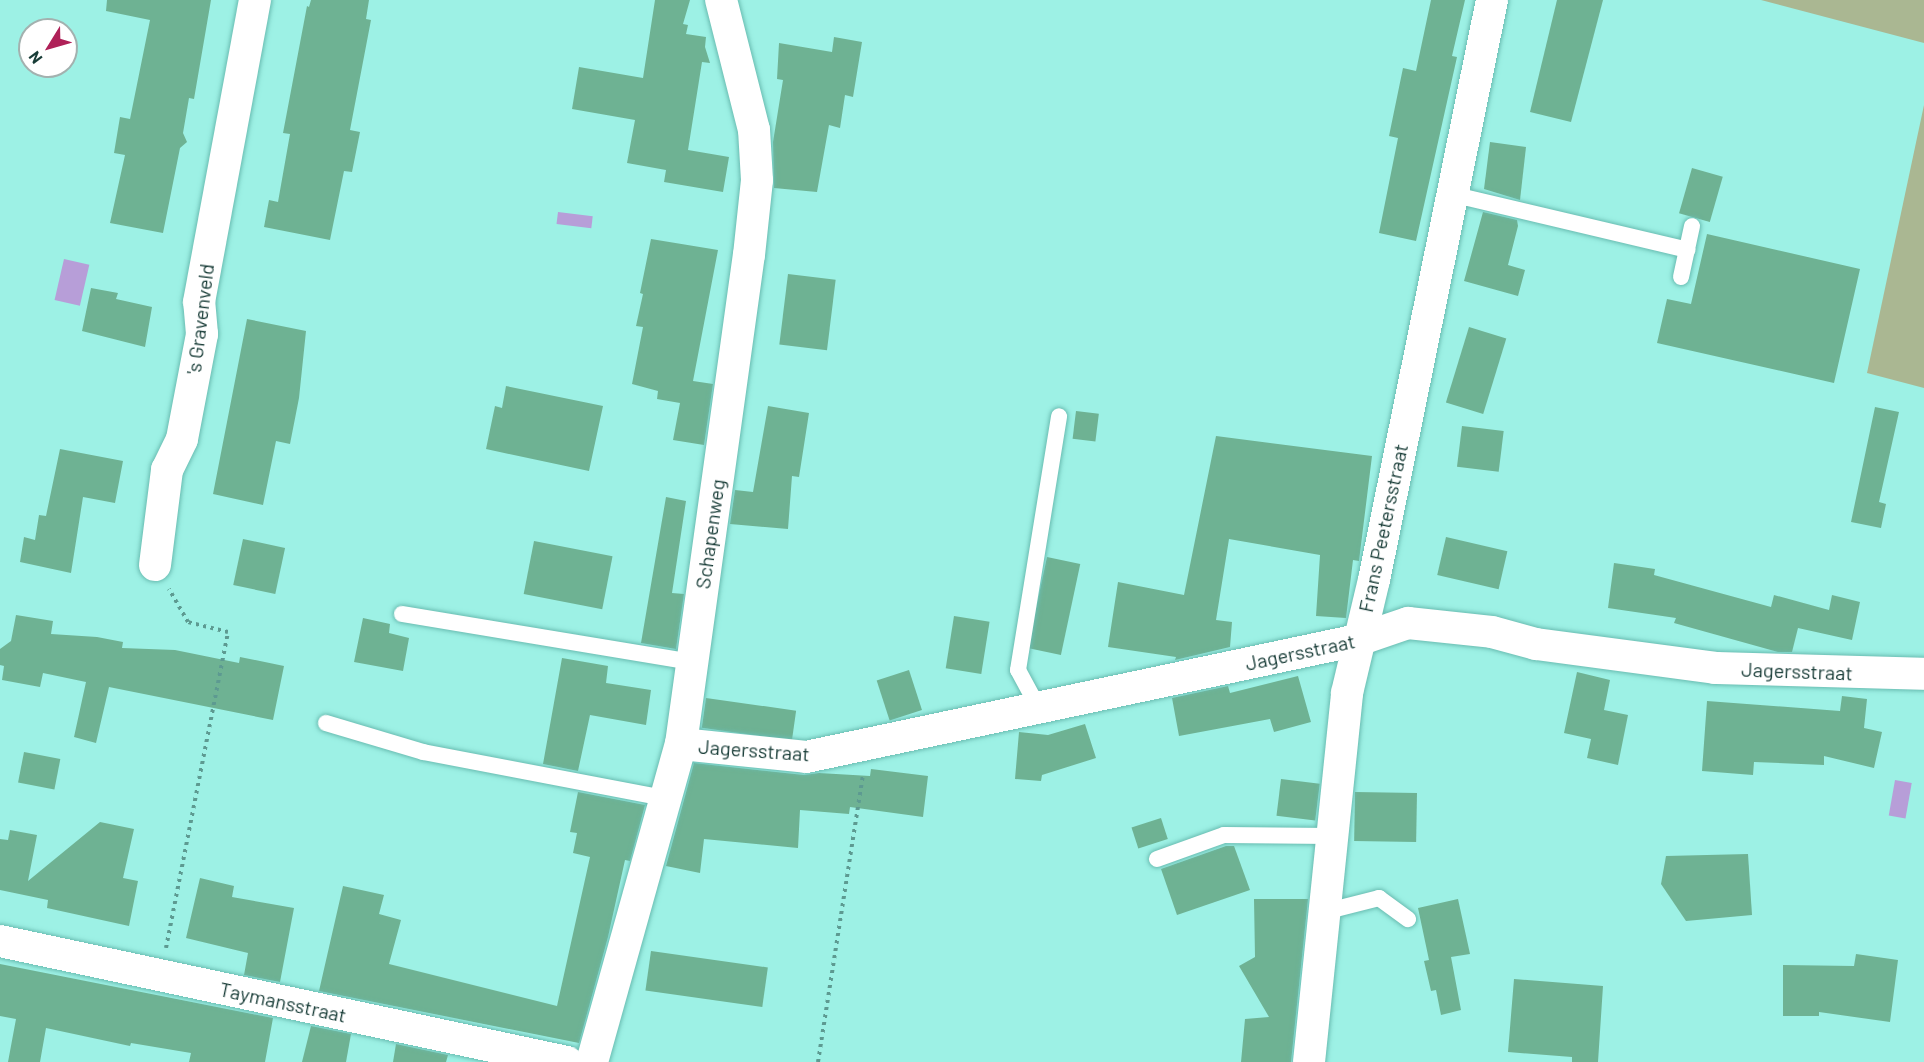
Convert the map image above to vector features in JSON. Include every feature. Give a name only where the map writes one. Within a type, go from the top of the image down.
[{"type":"street","name":"'s Gravenveld","points":[[155,565],[168,470],[182,439],[202,334],[199,302],[255,0]]},
{"type":"street","name":"Schapenweg","points":[[592,1062],[681,744],[750,255],[757,180],[754,130],[721,0]]},
{"type":"street","name":"Frans Peetersstraat","points":[[1309,1062],[1347,693],[1374,580],[1492,0]]},
{"type":"street","name":"Jagersstraat","points":[[681,744],[806,757],[1358,640],[1408,623],[1492,632],[1536,644],[1715,668],[1924,674]]},
{"type":"street","name":"Taymansstraat","points":[[0,941],[567,1062]]},
{"type":"lane","points":[[1451,194],[1687,250]]},
{"type":"lane","points":[[1681,277],[1692,226]]},
{"type":"lane","points":[[1038,707],[1018,670],[1059,416]]},
{"type":"lane","points":[[402,614],[693,662]]},
{"type":"lane","points":[[326,723],[423,752],[665,798]]},
{"type":"lane","points":[[1157,859],[1224,835],[1331,836]]},
{"type":"lane","points":[[1324,912],[1379,898],[1408,919]]},
{"type":"path","points":[[155,565],[188,622],[228,632],[161,975]]},
{"type":"path","points":[[819,1062],[870,744]]},
{"type":"green space","points":[[1761,0],[1924,0],[1924,43]]},
{"type":"green space","points":[[1924,105],[1924,388],[1867,373]]},
{"type":"shaded area","points":[[558,212],[593,216],[591,228],[557,224]]},
{"type":"shaded area","points":[[64,259],[89,265],[80,306],[55,300]]},
{"type":"shaded area","points":[[1895,780],[1912,783],[1905,818],[1889,815]]},
{"type":"building","points":[[107,0],[211,0],[194,99],[189,98],[183,133],[187,142],[180,148],[163,233],[110,223],[125,155],[114,153],[120,117],[130,119],[150,20],[106,11]]},
{"type":"building","points":[[311,0],[369,0],[366,19],[371,20],[350,130],[360,132],[352,172],[344,171],[330,240],[264,227],[269,200],[278,202],[290,134],[283,133],[307,6],[309,7]]},
{"type":"building","points":[[655,0],[690,0],[683,24],[688,25],[686,34],[706,37],[705,47],[710,63],[702,62],[688,150],[729,157],[723,192],[664,182],[666,170],[627,163],[635,120],[572,109],[579,67],[643,78]]},
{"type":"building","points":[[1431,0],[1465,0],[1452,56],[1457,57],[1416,241],[1379,233],[1398,138],[1389,136],[1403,68],[1416,71]]},
{"type":"building","points":[[1557,0],[1603,0],[1571,122],[1530,112]]},
{"type":"building","points":[[834,37],[862,42],[853,97],[845,95],[840,128],[829,125],[817,192],[774,188],[773,142],[783,80],[777,79],[779,43],[832,52]]},
{"type":"building","points":[[1490,142],[1526,147],[1520,200],[1484,189]]},
{"type":"building","points":[[1692,168],[1723,177],[1710,222],[1679,213]]},
{"type":"building","points":[[1483,212],[1517,220],[1518,226],[1508,265],[1525,270],[1518,296],[1464,281]]},
{"type":"building","points":[[1707,234],[1860,269],[1834,383],[1657,343],[1667,299],[1691,304]]},
{"type":"building","points":[[651,239],[718,250],[693,381],[713,384],[704,445],[673,440],[680,403],[657,399],[658,391],[632,384],[643,327],[636,326],[643,294],[640,293]]},
{"type":"building","points":[[788,274],[836,280],[827,350],[779,344]]},
{"type":"building","points":[[91,288],[118,293],[116,299],[152,307],[145,347],[82,331]]},
{"type":"building","points":[[247,319],[306,331],[299,398],[290,444],[276,441],[263,505],[213,494]]},
{"type":"building","points":[[1469,327],[1506,338],[1483,414],[1446,403]]},
{"type":"building","points":[[506,386],[603,406],[589,471],[486,449],[495,406],[502,408]]},
{"type":"building","points":[[768,406],[809,413],[799,477],[792,476],[788,529],[730,524],[735,490],[753,492]]},
{"type":"building","points":[[1875,407],[1899,412],[1879,502],[1886,504],[1881,528],[1851,522]]},
{"type":"building","points":[[1076,411],[1099,414],[1095,442],[1073,439]]},
{"type":"building","points":[[1462,426],[1504,431],[1499,472],[1457,467]]},
{"type":"building","points":[[1216,436],[1372,456],[1359,561],[1353,560],[1346,618],[1316,616],[1320,555],[1229,539],[1216,620],[1232,622],[1230,647],[1175,660],[1176,657],[1108,647],[1118,582],[1184,595]]},
{"type":"building","points":[[60,449],[123,461],[115,503],[83,497],[71,573],[20,562],[24,537],[35,540],[39,515],[46,516]]},
{"type":"building","points":[[666,497],[686,501],[672,593],[684,594],[676,649],[641,643]]},
{"type":"building","points":[[1446,537],[1507,551],[1499,589],[1437,575]]},
{"type":"building","points":[[243,539],[285,548],[275,594],[233,585]]},
{"type":"building","points":[[534,541],[613,556],[602,609],[524,594]]},
{"type":"building","points":[[1047,557],[1080,564],[1061,655],[1028,648]]},
{"type":"building","points":[[1614,563],[1655,569],[1654,575],[1771,607],[1774,595],[1829,610],[1832,595],[1860,602],[1852,640],[1798,628],[1792,652],[1778,652],[1674,623],[1676,618],[1608,608]]},
{"type":"building","points":[[16,615],[53,621],[51,634],[97,637],[123,642],[122,648],[175,650],[239,663],[240,657],[284,666],[273,720],[109,687],[96,743],[74,737],[86,682],[43,673],[40,687],[2,680],[4,666],[0,665],[0,649],[11,641]]},
{"type":"building","points":[[954,616],[990,622],[981,674],[946,668]]},
{"type":"building","points":[[363,618],[390,624],[389,633],[409,638],[403,671],[354,662]]},
{"type":"building","points":[[562,658],[608,666],[606,683],[651,690],[646,725],[590,715],[578,771],[543,764]]},
{"type":"building","points":[[909,670],[922,710],[890,720],[877,681]]},
{"type":"building","points":[[1577,672],[1610,680],[1604,710],[1628,715],[1618,765],[1587,758],[1591,739],[1564,733]]},
{"type":"building","points":[[1298,676],[1311,722],[1274,732],[1270,719],[1179,736],[1172,698],[1228,686],[1230,693]]},
{"type":"building","points":[[1842,696],[1867,699],[1864,728],[1882,732],[1874,768],[1824,756],[1824,765],[1754,762],[1753,775],[1702,771],[1707,701],[1840,711]]},
{"type":"building","points":[[706,698],[796,711],[792,740],[702,728]]},
{"type":"building","points":[[1085,724],[1096,758],[1042,775],[1041,781],[1015,779],[1019,732],[1048,735]]},
{"type":"building","points":[[24,752],[60,759],[54,789],[18,782]]},
{"type":"building","points":[[694,763],[804,775],[819,773],[870,776],[871,769],[928,776],[923,817],[850,807],[849,814],[800,810],[798,848],[704,839],[700,873],[666,866]]},
{"type":"building","points":[[1281,779],[1320,784],[1315,820],[1276,816]]},
{"type":"building","points":[[578,792],[645,805],[630,861],[625,860],[608,937],[579,1043],[319,991],[343,886],[384,895],[379,914],[401,920],[389,964],[557,1006],[590,857],[573,853],[577,833],[570,832]]},
{"type":"building","points":[[1355,792],[1417,793],[1416,842],[1354,841]]},
{"type":"building","points":[[1161,818],[1168,839],[1138,849],[1132,828]]},
{"type":"building","points":[[100,822],[134,829],[123,878],[138,881],[129,926],[47,908],[48,900],[0,890],[0,839],[8,840],[10,830],[37,835],[28,881]]},
{"type":"building","points":[[1226,846],[1234,846],[1250,890],[1177,915],[1161,869]]},
{"type":"building","points":[[1748,854],[1752,915],[1686,921],[1661,884],[1666,856]]},
{"type":"building","points":[[200,878],[234,886],[232,897],[294,908],[280,982],[244,975],[248,953],[186,938]]},
{"type":"building","points":[[1254,899],[1308,899],[1291,1062],[1241,1062],[1245,1019],[1269,1017],[1239,966],[1255,957]]},
{"type":"building","points":[[1458,899],[1470,954],[1451,957],[1461,1010],[1441,1015],[1436,990],[1431,991],[1424,961],[1429,960],[1418,908]]},
{"type":"building","points":[[651,951],[768,967],[762,1007],[645,991]]},
{"type":"building","points":[[1856,954],[1898,960],[1890,1022],[1819,1012],[1819,1016],[1783,1016],[1783,965],[1854,966]]},
{"type":"building","points":[[0,964],[273,1018],[265,1062],[189,1062],[191,1053],[131,1043],[130,1046],[46,1028],[40,1062],[8,1062],[16,1019],[0,1016]]},
{"type":"building","points":[[1514,979],[1603,986],[1598,1062],[1572,1062],[1572,1057],[1508,1052]]},
{"type":"building","points":[[311,1026],[351,1034],[346,1062],[302,1062]]},
{"type":"building","points":[[396,1044],[448,1055],[446,1062],[393,1062]]}]
